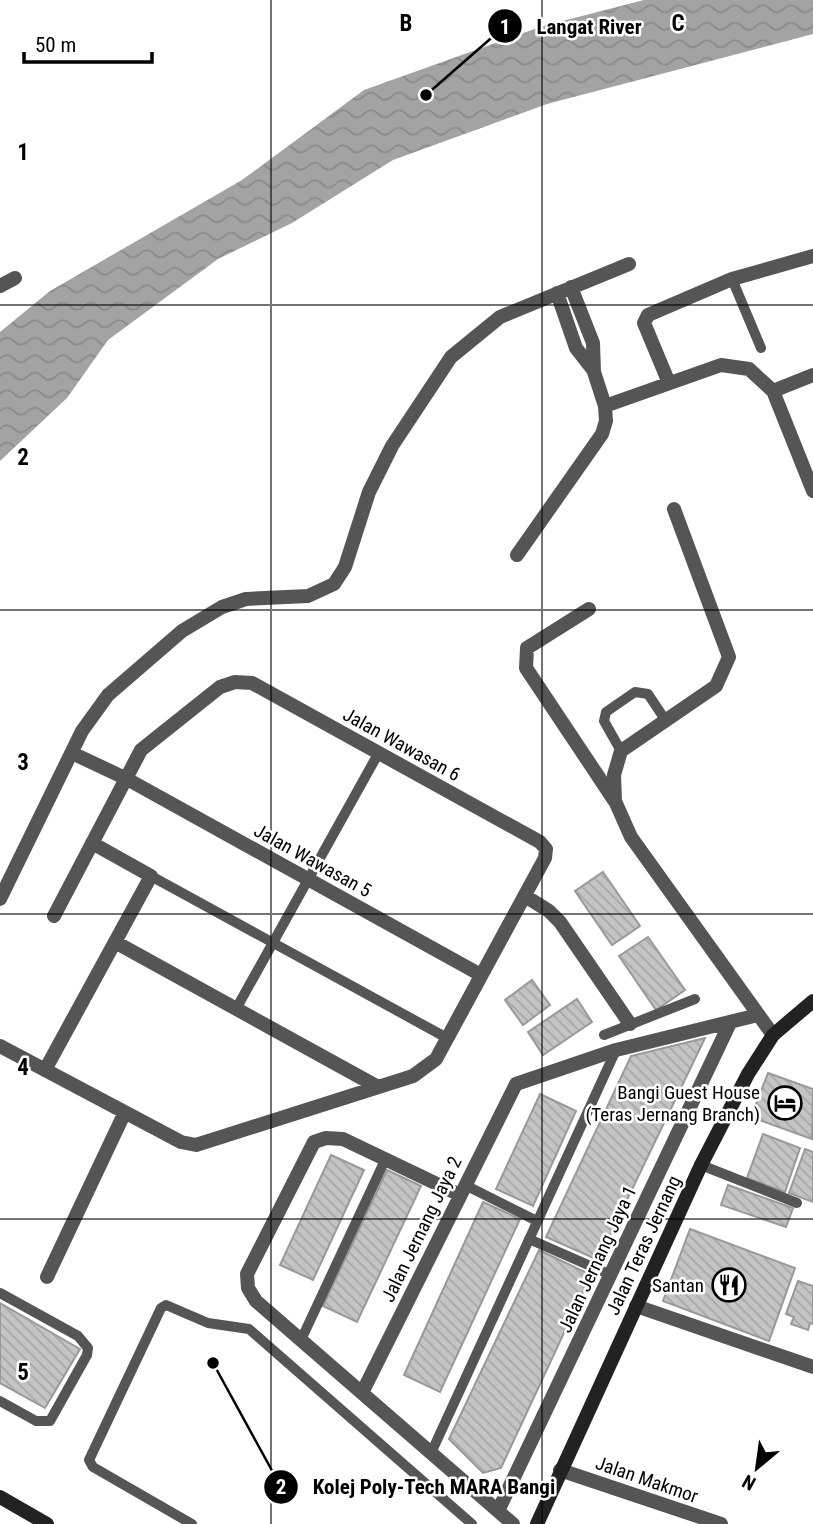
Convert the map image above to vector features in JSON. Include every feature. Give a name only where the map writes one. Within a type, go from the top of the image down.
[{"type":"main road","name":"Jalan Teras Jernang","points":[[537,1524],[701,1165],[748,1074],[773,1035],[813,1001]]},
{"type":"main road","points":[[0,1497],[47,1524]]},
{"type":"street","points":[[669,383],[645,318],[732,279],[813,256]]},
{"type":"street","points":[[0,899],[72,753],[108,695],[182,631],[222,607],[246,599],[308,597],[334,584],[345,567],[369,492],[392,446],[451,357],[500,317],[629,264]]},
{"type":"street","points":[[0,286],[15,278]]},
{"type":"street","points":[[517,555],[602,434],[605,406],[594,372],[593,343],[571,287]]},
{"type":"street","points":[[557,293],[576,348],[594,372]]},
{"type":"street","points":[[605,406],[709,368],[735,365],[765,380],[773,391],[813,491]]},
{"type":"street","points":[[773,391],[813,375]]},
{"type":"street","points":[[615,801],[614,775],[621,751],[716,686],[730,657],[674,509]]},
{"type":"street","points":[[589,609],[527,648],[526,668],[615,801],[631,838],[773,1035]]},
{"type":"street","name":"Jalan Wawasan 6","points":[[127,779],[141,750],[220,687],[235,682],[252,683],[540,842],[546,849],[545,858],[524,896]]},
{"type":"street","name":"Jalan Wawasan 5","points":[[72,753],[127,779],[481,975]]},
{"type":"street","points":[[54,916],[127,779]]},
{"type":"street","points":[[45,1070],[151,876],[92,843]]},
{"type":"street","points":[[0,1046],[181,1142],[196,1145],[413,1076],[436,1059],[524,896],[549,911],[561,922],[630,1024]]},
{"type":"street","points":[[116,942],[378,1087]]},
{"type":"street","points":[[616,1050],[758,1015]]},
{"type":"street","name":"Jalan Jernang Jaya 1","points":[[498,1511],[730,1023]]},
{"type":"street","name":"Jalan Jernang Jaya 2","points":[[362,1393],[516,1084],[616,1050]]},
{"type":"street","points":[[47,1277],[125,1112]]},
{"type":"street","points":[[462,1190],[344,1139],[326,1138],[314,1142],[247,1274],[248,1288],[256,1301],[513,1524]]},
{"type":"street","points":[[636,1306],[813,1367]]},
{"type":"street","name":"Jalan Makmor","points":[[560,1470],[721,1524]]},
{"type":"lane","points":[[732,279],[761,348]]},
{"type":"lane","points":[[621,751],[604,721],[606,712],[635,692],[648,694],[666,721]]},
{"type":"lane","points":[[236,1009],[378,754]]},
{"type":"lane","points":[[151,876],[447,1038]]},
{"type":"lane","points":[[604,1035],[695,999]]},
{"type":"lane","points":[[432,1451],[616,1050]]},
{"type":"lane","points":[[301,1340],[386,1158]]},
{"type":"lane","points":[[701,1165],[797,1203]]},
{"type":"lane","points":[[462,1190],[537,1222]]},
{"type":"lane","points":[[529,1239],[611,1276]]},
{"type":"lane","points":[[0,1293],[78,1336],[88,1348],[87,1355],[50,1421],[36,1421],[0,1401]]},
{"type":"lane","points":[[192,1524],[93,1466],[89,1460],[161,1308],[166,1305],[208,1323],[250,1329],[472,1524]]},
{"type":"water","points":[[644,0],[813,0],[813,34],[547,104],[393,160],[292,223],[218,259],[108,340],[67,398],[0,461],[0,332],[50,291],[242,180],[364,90],[543,26]]},
{"type":"building","points":[[603,872],[640,926],[612,945],[575,891]]},
{"type":"building","points":[[648,937],[685,990],[656,1010],[619,956]]},
{"type":"building","points":[[532,980],[550,1005],[523,1025],[505,1000]]},
{"type":"building","points":[[577,999],[592,1022],[543,1055],[528,1032]]},
{"type":"building","points":[[705,1038],[598,1260],[546,1237],[631,1056]]},
{"type":"building","name":"Bangi Guest House (Teras Jernang Branch)","points":[[768,1073],[813,1089],[812,1139],[751,1117]]},
{"type":"building","points":[[540,1094],[576,1111],[533,1206],[496,1189]]},
{"type":"building","points":[[763,1134],[800,1148],[785,1192],[747,1178]]},
{"type":"building","points":[[805,1149],[813,1152],[813,1202],[789,1193]]},
{"type":"building","points":[[331,1155],[364,1170],[313,1280],[280,1265]]},
{"type":"building","points":[[387,1170],[421,1186],[357,1322],[323,1306]]},
{"type":"building","points":[[728,1185],[793,1208],[786,1227],[721,1205]]},
{"type":"building","points":[[483,1202],[520,1219],[440,1392],[404,1375]]},
{"type":"building","name":"Santan","points":[[690,1229],[795,1268],[769,1341],[663,1301]]},
{"type":"building","points":[[539,1250],[591,1275],[501,1468],[483,1473],[449,1439]]},
{"type":"building","points":[[798,1281],[813,1286],[813,1324],[810,1323],[808,1330],[791,1324],[794,1317],[786,1314]]},
{"type":"building","points":[[0,1303],[80,1349],[45,1408],[0,1383]]},
{"type":"place","name":"Langat River","points":[[426,95]]},
{"type":"place","name":"Bangi Guest House (Teras Jernang Branch)","points":[[785,1103]]},
{"type":"place","name":"Santan","points":[[729,1285]]},
{"type":"place","name":"Kolej Poly-Tech MARA Bangi","points":[[213,1363]]}]
